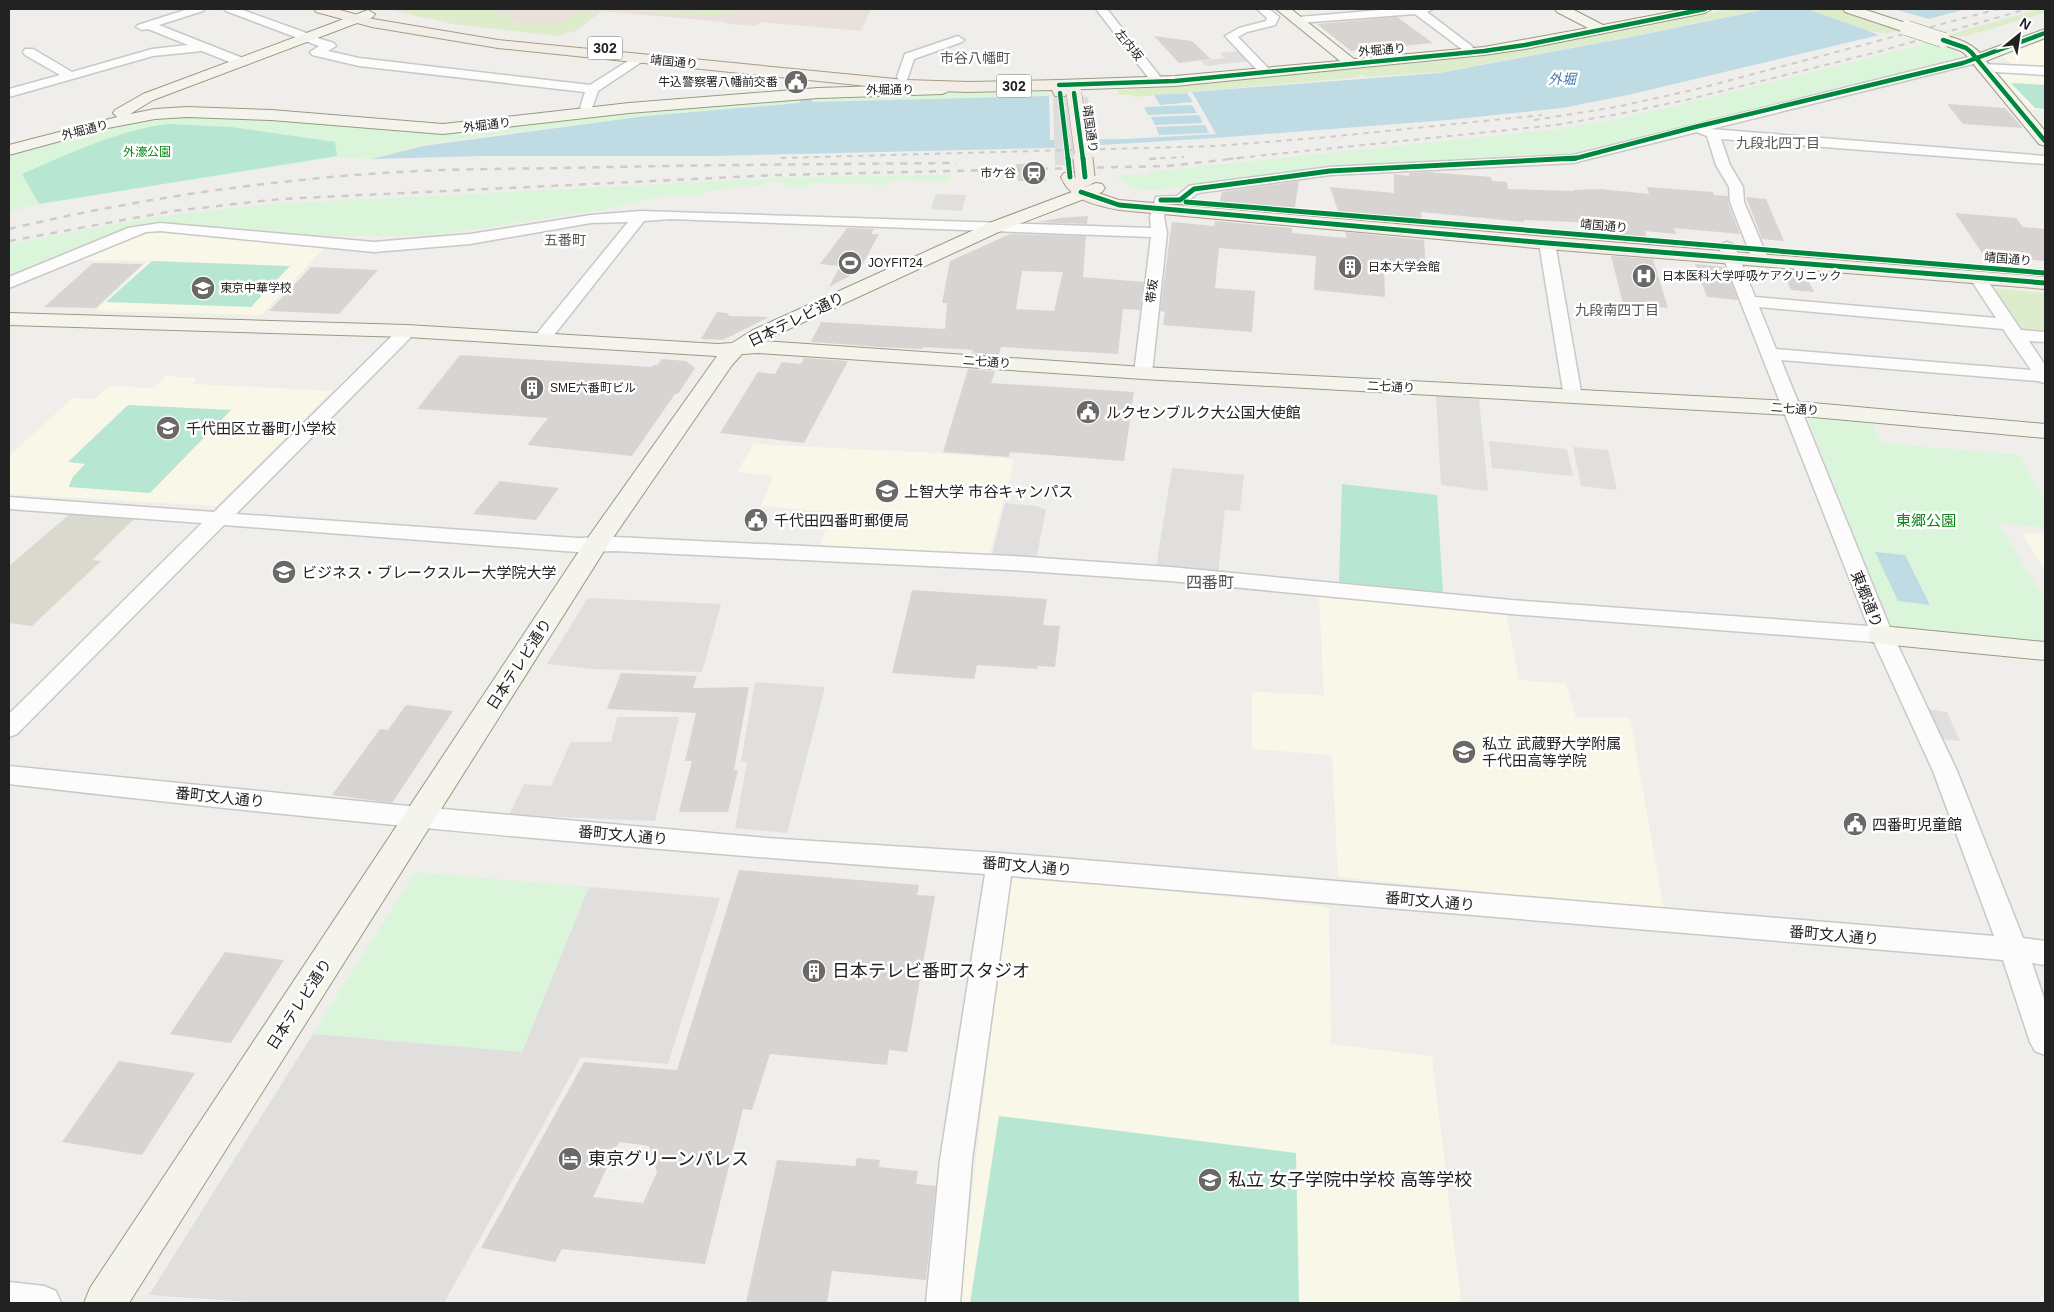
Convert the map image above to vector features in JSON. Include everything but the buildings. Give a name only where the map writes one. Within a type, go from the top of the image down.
[{"type":"main road","name":"靖国通り","points":[[321,9],[511,39],[903,77],[1066,87]]},
{"type":"main road","name":"靖国通り","points":[[358,14],[424,33],[498,44],[906,85],[1066,87]]},
{"type":"main road","name":"靖国通り","points":[[1066,87],[1084,183],[1119,205],[1160,204],[1729,253]]},
{"type":"main road","name":"靖国通り","points":[[1160,204],[1547,243],[2045,273]]},
{"type":"main road","name":"靖国通り","points":[[1759,255],[1977,278],[2045,283]]},
{"type":"street","points":[[230,9],[330,46],[316,52],[359,62],[592,89],[640,58]]},
{"type":"street","name":"左内坂","points":[[1101,9],[1156,79]]},
{"type":"street","points":[[1262,9],[1272,17],[1271,23],[1243,30],[1231,36],[1262,68]]},
{"type":"street","points":[[1283,9],[1347,59]]},
{"type":"street","points":[[1299,20],[1422,9],[1467,47]]},
{"type":"street","points":[[1562,9],[1597,28]]},
{"type":"street","name":"外堀通り","points":[[1156,79],[1467,47],[1597,28],[1672,9]]},
{"type":"street","name":"外堀通り","points":[[1066,87],[1484,51],[1705,9]]},
{"type":"street","points":[[1850,9],[1966,48],[2045,141]]},
{"type":"street","points":[[190,10],[145,26],[242,62]]},
{"type":"street","points":[[106,124],[148,97],[307,37],[358,14]]},
{"type":"street","points":[[1160,204],[1180,200],[1194,189],[1330,171],[1573,159],[1695,127],[1980,63],[2045,33]]},
{"type":"street","points":[[903,77],[909,57],[958,40]]},
{"type":"street","points":[[9,93],[152,53],[202,47]]},
{"type":"street","points":[[29,52],[71,76]]},
{"type":"street","points":[[1980,63],[2045,71]]},
{"type":"street","name":"外堀通り","points":[[9,136],[122,112],[159,107],[195,106],[427,124],[461,124],[586,108],[794,89],[862,73]]},
{"type":"street","name":"外堀通り","points":[[9,150],[106,124],[155,114],[187,112],[271,116],[443,129],[629,108],[802,94],[846,91],[934,90],[968,87]]},
{"type":"street","points":[[586,108],[592,89]]},
{"type":"street","points":[[1695,127],[1713,134],[2045,160]]},
{"type":"street","points":[[1713,134],[1723,165],[1736,187],[1737,202],[1759,255]]},
{"type":"street","name":"日本テレビ通り","points":[[105,1303],[596,545],[724,361],[736,349],[760,334],[995,227],[1084,183]]},
{"type":"street","name":"帯坂","points":[[1143,373],[1159,233],[1157,217],[1160,204]]},
{"type":"street","points":[[9,283],[133,231],[160,226],[276,239],[374,247],[470,239],[592,219],[641,216],[715,215],[1159,233]]},
{"type":"street","points":[[541,340],[641,216]]},
{"type":"street","points":[[1547,243],[1573,397]]},
{"type":"street","name":"東郷通り","points":[[1729,253],[1882,635],[1945,771],[2013,949],[2045,1042]]},
{"type":"street","points":[[1977,278],[2045,377]]},
{"type":"street","points":[[1748,301],[2011,329],[2045,337]]},
{"type":"street","name":"二七通り","points":[[9,319],[407,331],[718,350],[758,347],[1143,373],[1791,408],[2045,431]]},
{"type":"street","points":[[9,728],[407,331]]},
{"type":"street","points":[[1770,354],[2045,377]]},
{"type":"street","points":[[9,503],[557,544],[615,544],[1031,564],[1238,580],[1510,607],[1882,635],[2045,651]]},
{"type":"street","name":"番町文人通り","points":[[9,775],[421,817],[766,848],[1000,864],[2045,953]]},
{"type":"street","points":[[943,1303],[956,1160],[1000,864]]},
{"type":"street","points":[[9,1299],[44,1303]]},
{"type":"shaded area","points":[[387,9],[871,9],[861,31],[760,22],[756,26],[728,24],[724,22],[602,11],[575,31],[557,36],[454,24]]},
{"type":"shaded area","points":[[2045,40],[2045,69],[2014,67],[2003,56]]},
{"type":"shaded area","points":[[1241,51],[1251,61],[1206,66],[1201,61],[1224,58],[1220,53]]},
{"type":"shaded area","points":[[1997,71],[2045,73],[2045,110],[2030,109]]},
{"type":"shaded area","points":[[936,194],[966,195],[962,211],[931,209]]},
{"type":"shaded area","name":"東京中華学校","points":[[151,229],[326,246],[261,315],[95,311],[148,261],[71,260]]},
{"type":"shaded area","name":"千代田区立番町小学校","points":[[166,376],[197,378],[192,384],[332,391],[217,506],[9,494],[9,456],[73,398],[95,399],[109,386],[154,388]]},
{"type":"shaded area","points":[[1436,396],[1479,399],[1488,491],[1441,485]]},
{"type":"shaded area","points":[[1489,441],[1567,449],[1573,476],[1492,468]]},
{"type":"shaded area","name":"上智大学 市谷キャンパス","points":[[754,444],[1014,459],[989,556],[825,547],[821,544],[830,512],[761,506],[773,476],[737,472]]},
{"type":"shaded area","points":[[1573,447],[1608,450],[1617,490],[1581,486]]},
{"type":"shaded area","points":[[1172,468],[1244,475],[1240,511],[1225,510],[1218,574],[1156,567]]},
{"type":"shaded area","points":[[1005,503],[1037,506],[1046,510],[1036,559],[992,555]]},
{"type":"shaded area","points":[[71,513],[134,519],[92,560],[101,561],[32,626],[9,623],[9,566]]},
{"type":"shaded area","points":[[2022,532],[2045,535],[2045,572]]},
{"type":"shaded area","name":"私立 武蔵野大学附属 千代田高等学院","points":[[1319,595],[1506,612],[1519,680],[1566,684],[1576,717],[1630,718],[1664,910],[1338,877],[1332,755],[1252,749],[1252,692],[1324,695]]},
{"type":"shaded area","points":[[588,598],[721,604],[702,672],[593,669],[547,664]]},
{"type":"shaded area","points":[[755,682],[825,687],[787,833],[735,828],[747,762],[741,761]]},
{"type":"shaded area","points":[[1927,709],[1947,712],[1960,741],[1940,739]]},
{"type":"shaded area","points":[[617,717],[679,717],[655,821],[509,815],[524,784],[551,786],[571,742],[611,742]]},
{"type":"shaded area","name":"私立 女子学院中学校 高等学校","points":[[1015,876],[1329,907],[1331,1044],[1432,1056],[1461,1303],[959,1303],[1009,879]]},
{"type":"shaded area","points":[[589,887],[720,898],[668,1064],[581,1057],[444,1303],[265,1303],[149,1295],[313,1034],[522,1052]]},
{"type":"green space","points":[[398,9],[492,9],[521,23],[534,24],[564,22],[582,12],[598,14],[575,31],[557,36],[454,24],[405,13]]},
{"type":"green space","points":[[624,9],[658,9],[692,13],[698,9],[746,9],[731,13],[701,16]]},
{"type":"green space","points":[[1729,9],[1763,9],[1629,37],[1441,72],[1365,77],[1359,75],[1361,77],[1134,97],[1133,95],[1118,95],[1118,90],[1478,57],[1634,29]]},
{"type":"green space","points":[[1809,9],[1838,9],[1901,30],[1891,33],[1868,31]]},
{"type":"green space","points":[[2039,9],[2045,9],[2045,13],[1966,36],[1950,37],[1948,35]]},
{"type":"green space","points":[[1931,40],[1950,47],[1961,56],[1960,58],[1784,101],[1586,153],[1566,156],[1327,168],[1153,190],[1140,190],[1117,179],[1123,175],[1148,175],[1147,172],[1551,130],[1612,120],[1918,46]]},
{"type":"green space","points":[[2011,83],[2045,85],[2045,109],[2035,108]]},
{"type":"green space","name":"外濠公園","points":[[1037,90],[1054,96],[813,102],[811,99],[800,100],[800,103],[646,116],[426,144],[372,159],[338,157],[39,204],[9,212],[9,152],[140,118],[187,112],[443,131],[596,112],[849,94]]},
{"type":"green space","points":[[168,124],[231,127],[335,142],[337,156],[39,204],[22,174],[112,137]]},
{"type":"green space","points":[[948,175],[951,181],[890,180],[887,185],[810,183],[806,188],[785,187],[787,182],[768,182],[762,186],[739,185],[733,188],[704,192],[700,196],[669,195],[605,209],[434,236],[316,236],[154,223],[136,227],[9,277],[9,244],[156,217],[271,204],[804,177]]},
{"type":"green space","points":[[152,261],[290,266],[251,307],[106,302]]},
{"type":"green space","points":[[1990,288],[2045,293],[2045,331],[2020,329]]},
{"type":"green space","points":[[128,405],[231,410],[150,493],[69,487],[72,478],[85,464],[68,462]]},
{"type":"green space","name":"東郷公園","points":[[1807,417],[1871,422],[1882,443],[2019,455],[2045,501],[2045,528],[1998,523],[2045,600],[2045,642],[1891,627]]},
{"type":"green space","points":[[1342,484],[1437,495],[1443,593],[1339,582]]},
{"type":"green space","points":[[415,872],[589,887],[522,1052],[313,1034]]},
{"type":"green space","points":[[999,1116],[1296,1153],[1299,1303],[970,1303]]},
{"type":"water","name":"外堀","points":[[1766,9],[1808,9],[1879,35],[1628,95],[1562,108],[1448,120],[1215,138],[1052,148],[711,156],[482,156],[372,159],[423,146],[646,116],[800,103],[800,100],[811,99],[813,102],[1049,96],[1050,140],[1126,139],[1216,134],[1192,92],[1439,73],[1631,37]]},
{"type":"water","points":[[1894,9],[1966,9],[1929,19]]},
{"type":"water","points":[[1187,93],[1193,102],[1160,105],[1154,95]]},
{"type":"water","points":[[1192,105],[1197,113],[1148,115],[1144,107]]},
{"type":"water","points":[[1199,115],[1203,123],[1155,125],[1151,117]]},
{"type":"water","points":[[1205,125],[1209,133],[1159,135],[1156,127]]},
{"type":"water","points":[[1875,552],[1905,555],[1930,605],[1898,601]]},
{"type":"pier","points":[[1053,97],[1088,97],[1093,166],[1055,165]]},
{"type":"railway","points":[[1534,120],[1616,107],[1697,89],[1998,9]]},
{"type":"railway","points":[[1228,159],[1556,125],[1624,113],[1690,99],[1881,51],[2027,9]]},
{"type":"railway","points":[[781,158],[1216,146],[1328,137],[1542,115]]},
{"type":"railway","points":[[1163,158],[1149,159],[1184,157]]},
{"type":"railway","points":[[9,241],[173,211],[280,199],[777,175],[1166,166],[1240,158]]},
{"type":"railway","points":[[9,229],[187,194],[277,182],[368,174],[491,169],[957,163]]},
{"type":"cycle path","points":[[1059,85],[1175,81],[1484,51],[1525,45],[1705,9]]},
{"type":"cycle path","points":[[1161,200],[1180,200],[1194,189],[1330,171],[1573,159],[1695,127],[1963,63],[2045,33]]},
{"type":"cycle path","points":[[1943,40],[1966,48],[1971,52],[2045,141]]},
{"type":"cycle path","points":[[1060,93],[1070,177]]},
{"type":"cycle path","points":[[1074,93],[1085,177]]},
{"type":"cycle path","points":[[1081,192],[1119,205],[1547,243],[2045,283]]},
{"type":"cycle path","points":[[1186,202],[2045,273]]},
{"type":"place","name":"牛込警察署八幡前交番","points":[[796,82]]},
{"type":"place","name":"市ケ谷","points":[[1034,173]]},
{"type":"place","name":"JOYFIT24","points":[[850,263]]},
{"type":"place","name":"日本大学会館","points":[[1350,267]]},
{"type":"place","name":"日本医科大学呼吸ケアクリニック","points":[[1644,276]]},
{"type":"place","name":"東京中華学校","points":[[203,288]]},
{"type":"place","name":"SME六番町ビル","points":[[532,388]]},
{"type":"place","name":"ルクセンブルク大公国大使館","points":[[1088,412]]},
{"type":"place","name":"千代田区立番町小学校","points":[[168,428]]},
{"type":"place","name":"上智大学 市谷キャンパス","points":[[887,491]]},
{"type":"place","name":"千代田四番町郵便局","points":[[756,520]]},
{"type":"place","name":"ビジネス・ブレークスルー大学院大学","points":[[284,572]]},
{"type":"place","name":"私立 武蔵野大学附属 千代田高等学院","points":[[1464,752]]},
{"type":"place","name":"四番町児童館","points":[[1855,824]]},
{"type":"place","name":"日本テレビ番町スタジオ","points":[[814,971]]},
{"type":"place","name":"東京グリーンパレス","points":[[570,1159]]},
{"type":"place","name":"私立 女子学院中学校 高等学校","points":[[1210,1180]]},
{"type":"district","name":"市谷八幡町","points":[[975,58]]},
{"type":"district","name":"九段北四丁目","points":[[1778,143]]},
{"type":"district","name":"五番町","points":[[565,240]]},
{"type":"district","name":"九段南四丁目","points":[[1617,310]]},
{"type":"district","name":"四番町","points":[[1210,582]]}]
